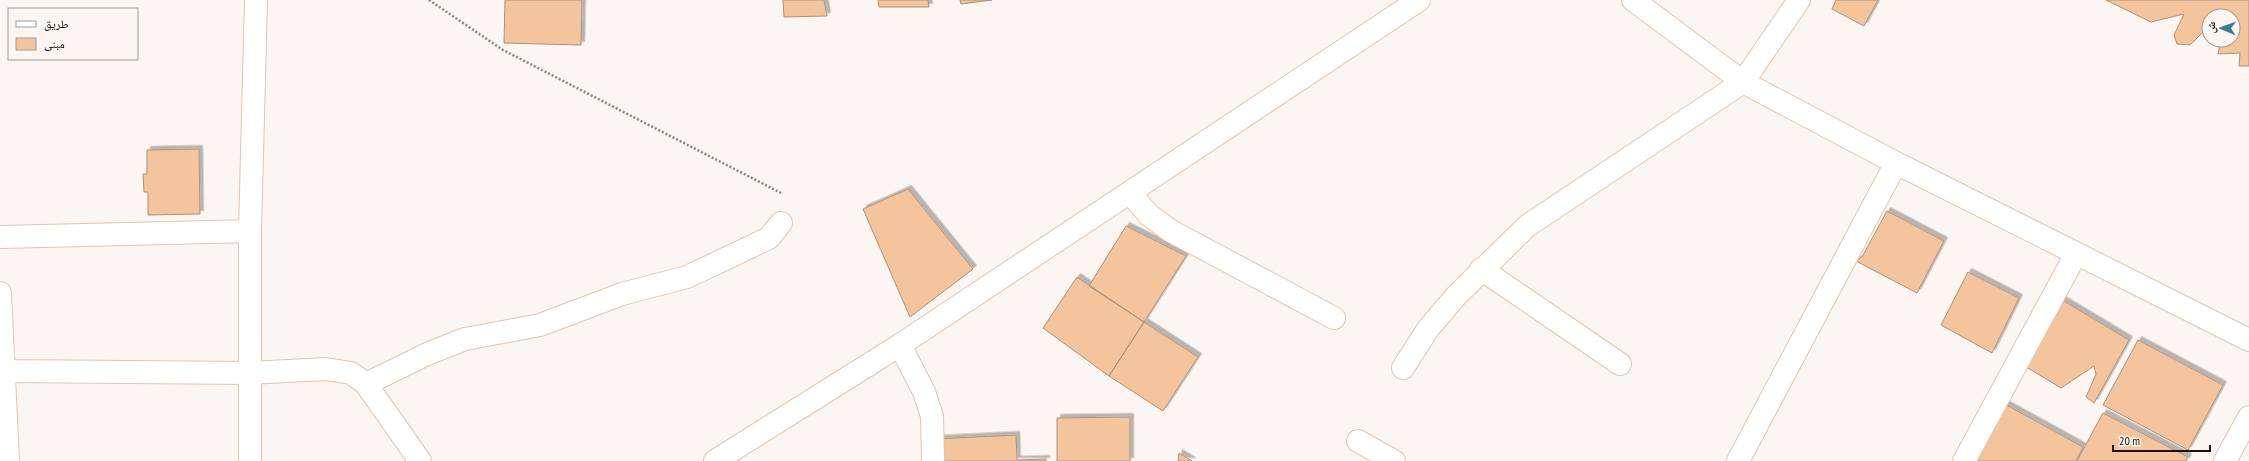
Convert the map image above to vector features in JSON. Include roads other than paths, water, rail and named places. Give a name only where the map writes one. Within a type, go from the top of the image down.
[{"type":"street","points":[[250,461],[250,231],[256,0]]},
{"type":"street","points":[[715,461],[900,345],[1419,0]]},
{"type":"street","points":[[1633,0],[1743,82],[1896,163],[2249,340]]},
{"type":"street","points":[[1404,368],[1428,329],[1481,269],[1527,226],[1743,82],[1799,0]]},
{"type":"street","points":[[1738,461],[1896,163]]},
{"type":"street","points":[[1130,193],[1149,215],[1171,231],[1334,318]]},
{"type":"street","points":[[366,384],[427,354],[465,339],[540,325],[622,294],[687,277],[769,238],[781,223]]},
{"type":"street","points":[[0,237],[250,231]]},
{"type":"street","points":[[1964,461],[2076,254]]},
{"type":"street","points":[[1481,269],[1620,364]]},
{"type":"street","points":[[0,293],[5,371],[8,461]]},
{"type":"street","points":[[900,345],[924,392],[932,416],[933,461]]},
{"type":"street","points":[[5,371],[251,374],[326,369],[351,373],[366,384],[420,461]]},
{"type":"street","points":[[2225,461],[2249,417]]},
{"type":"street","points":[[1358,441],[1394,461]]}]
